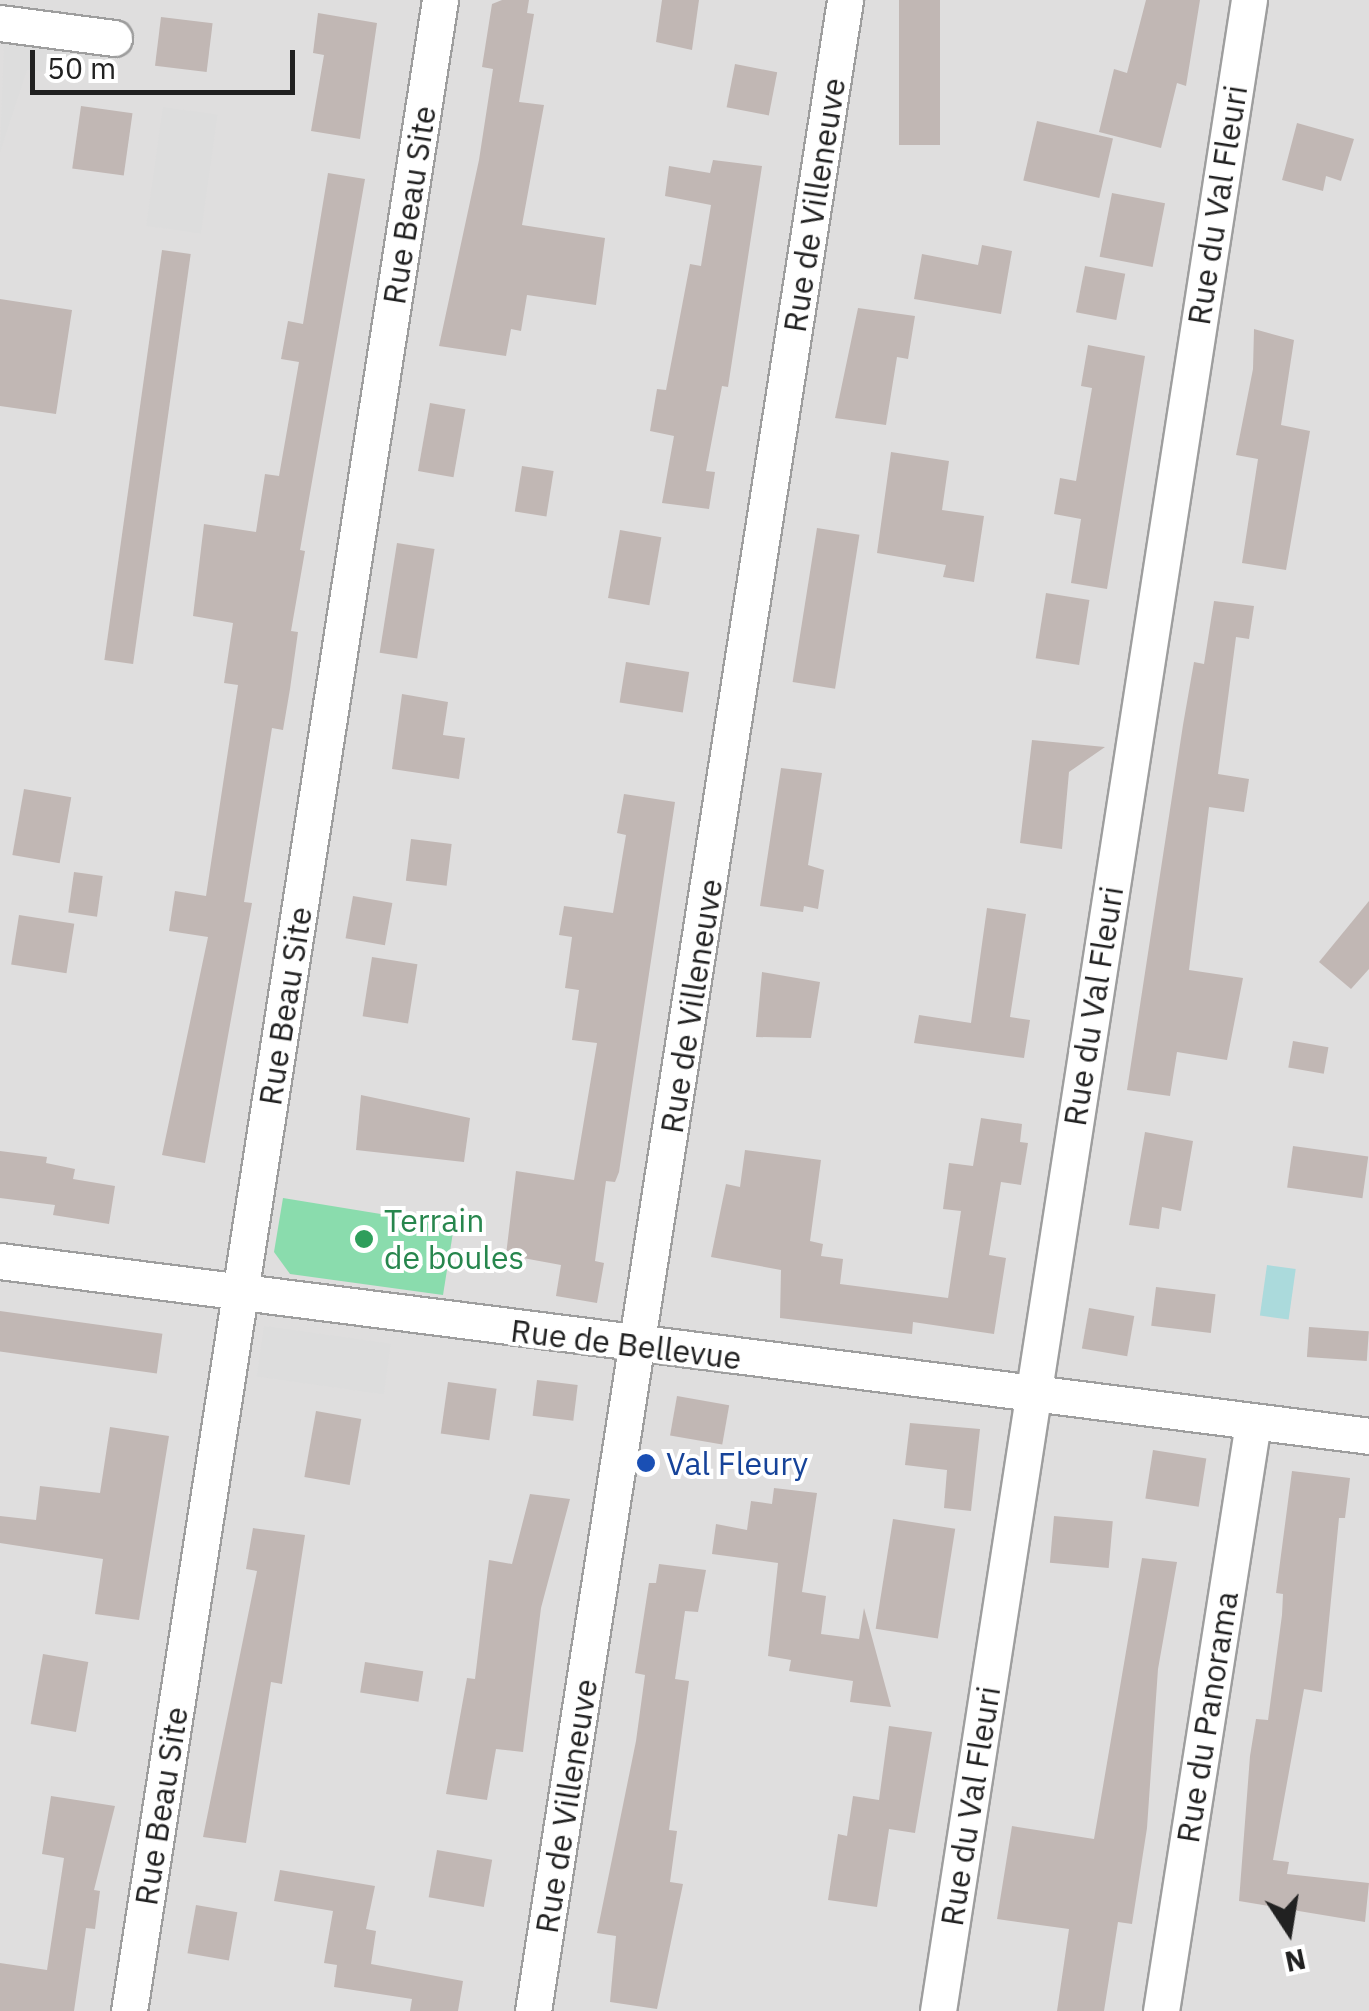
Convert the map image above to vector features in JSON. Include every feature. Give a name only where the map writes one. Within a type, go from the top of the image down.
[{"type":"street","name":"Rue Beau Site","points":[[129,2011],[440,0]]},
{"type":"street","name":"Rue de Villeneuve","points":[[534,2011],[844,0]]},
{"type":"street","name":"Rue du Val Fleuri","points":[[938,2011],[1248,0]]},
{"type":"street","points":[[0,22],[114,38]]},
{"type":"street","name":"Rue de Bellevue","points":[[0,1261],[638,1347],[1034,1392],[1369,1436]]},
{"type":"street","name":"Rue du Panorama","points":[[1161,2011],[1252,1423]]},
{"type":"shaded area","points":[[0,0],[1369,0],[1369,2011],[0,2011]]},
{"type":"shaded area","points":[[4,44],[115,54],[110,79],[27,70],[0,152]]},
{"type":"shaded area","points":[[163,107],[217,115],[201,233],[146,226]]},
{"type":"shaded area","points":[[264,1326],[391,1344],[384,1394],[257,1377]]},
{"type":"green space","name":"Terrain de boules","points":[[283,1198],[454,1226],[443,1295],[290,1274],[274,1252]]},
{"type":"water","points":[[1267,1265],[1296,1269],[1289,1320],[1260,1316]]},
{"type":"building","points":[[529,0],[527,13],[534,14],[519,102],[544,105],[522,225],[605,238],[596,305],[527,295],[521,331],[511,329],[506,356],[439,346],[479,160],[493,69],[482,67],[492,4]]},
{"type":"building","points":[[662,0],[699,0],[692,50],[656,42]]},
{"type":"building","points":[[899,0],[940,0],[940,145],[899,145]]},
{"type":"building","points":[[1146,0],[1200,0],[1186,86],[1177,83],[1161,148],[1099,132],[1114,69],[1127,73]]},
{"type":"building","points":[[318,13],[377,23],[360,139],[311,131],[324,55],[313,53]]},
{"type":"building","points":[[161,17],[213,23],[207,72],[155,66]]},
{"type":"building","points":[[735,64],[777,72],[769,115],[727,107]]},
{"type":"building","points":[[81,106],[132,113],[124,176],[72,168]]},
{"type":"building","points":[[1037,121],[1113,139],[1099,198],[1023,180]]},
{"type":"building","points":[[1297,123],[1354,139],[1341,181],[1326,176],[1323,191],[1282,180]]},
{"type":"building","points":[[713,160],[762,166],[728,387],[722,386],[706,471],[715,472],[709,509],[662,503],[674,436],[650,431],[657,389],[666,390],[690,264],[701,266],[711,205],[665,196],[669,166],[710,173]]},
{"type":"building","points":[[328,173],[365,179],[300,550],[305,551],[291,631],[298,632],[290,689],[283,730],[272,728],[244,902],[252,903],[205,1163],[162,1155],[208,937],[169,931],[175,891],[206,896],[238,685],[224,683],[233,623],[193,616],[204,524],[256,532],[265,474],[279,476],[299,362],[281,359],[288,321],[303,324]]},
{"type":"building","points":[[1112,193],[1165,203],[1153,267],[1100,257]]},
{"type":"building","points":[[982,245],[1012,251],[1001,314],[914,299],[922,254],[978,265]]},
{"type":"building","points":[[162,250],[191,254],[133,664],[104,660]]},
{"type":"building","points":[[1085,266],[1125,274],[1116,320],[1076,312]]},
{"type":"building","points":[[0,299],[72,310],[56,414],[0,406]]},
{"type":"building","points":[[858,308],[915,316],[908,359],[897,357],[886,425],[835,418]]},
{"type":"building","points":[[1254,329],[1294,340],[1281,425],[1310,431],[1286,570],[1242,563],[1258,459],[1236,455],[1253,369]]},
{"type":"building","points":[[1088,345],[1145,356],[1107,589],[1071,583],[1081,519],[1054,514],[1060,478],[1076,481],[1092,388],[1081,386]]},
{"type":"building","points":[[430,403],[465,409],[453,477],[418,471]]},
{"type":"building","points":[[891,452],[949,461],[942,510],[984,516],[974,582],[943,577],[946,565],[877,553]]},
{"type":"building","points":[[522,466],[554,471],[546,516],[515,511]]},
{"type":"building","points":[[817,528],[859,535],[835,689],[793,682]]},
{"type":"building","points":[[620,530],[661,537],[649,605],[608,598]]},
{"type":"building","points":[[397,543],[435,549],[417,659],[380,653]]},
{"type":"building","points":[[1046,593],[1089,600],[1079,665],[1036,658]]},
{"type":"building","points":[[1214,601],[1254,606],[1249,639],[1236,637],[1218,774],[1249,779],[1244,812],[1209,807],[1189,970],[1243,978],[1227,1060],[1177,1052],[1170,1096],[1127,1090],[1194,662],[1204,664]]},
{"type":"building","points":[[626,662],[689,672],[683,713],[620,702]]},
{"type":"building","points":[[402,694],[448,702],[443,735],[465,738],[459,779],[392,769]]},
{"type":"building","points":[[1032,740],[1105,747],[1069,772],[1062,849],[1020,843]]},
{"type":"building","points":[[781,768],[822,773],[808,865],[824,870],[818,909],[804,906],[803,912],[760,906]]},
{"type":"building","points":[[24,789],[71,797],[60,863],[12,855]]},
{"type":"building","points":[[624,794],[675,802],[619,1172],[615,1182],[606,1181],[595,1261],[604,1263],[597,1303],[556,1296],[561,1265],[506,1255],[516,1171],[574,1180],[597,1043],[572,1040],[579,990],[565,988],[572,937],[559,935],[564,906],[613,913],[626,835],[617,833]]},
{"type":"building","points":[[411,839],[452,844],[447,886],[406,881]]},
{"type":"building","points":[[74,872],[103,876],[97,917],[68,913]]},
{"type":"building","points":[[353,896],[392,903],[385,945],[346,938]]},
{"type":"building","points":[[1369,901],[1369,969],[1351,989],[1319,962]]},
{"type":"building","points":[[987,908],[1026,914],[1010,1017],[1030,1020],[1024,1058],[914,1043],[919,1015],[971,1023]]},
{"type":"building","points":[[19,915],[74,924],[66,973],[11,964]]},
{"type":"building","points":[[372,957],[417,964],[408,1023],[363,1016]]},
{"type":"building","points":[[762,972],[820,982],[811,1038],[756,1037]]},
{"type":"building","points":[[1293,1041],[1328,1047],[1324,1074],[1288,1068]]},
{"type":"building","points":[[361,1095],[470,1118],[464,1162],[356,1150]]},
{"type":"building","points":[[981,1118],[1022,1124],[1020,1142],[1028,1143],[1021,1185],[1001,1182],[989,1255],[1006,1258],[994,1334],[913,1322],[912,1334],[780,1318],[781,1270],[711,1257],[726,1184],[740,1187],[745,1150],[821,1160],[810,1241],[823,1244],[821,1256],[843,1259],[840,1284],[948,1298],[961,1211],[943,1209],[949,1163],[973,1166]]},
{"type":"building","points":[[1145,1132],[1193,1141],[1181,1211],[1162,1207],[1159,1229],[1129,1225]]},
{"type":"building","points":[[1293,1146],[1368,1157],[1362,1198],[1287,1188]]},
{"type":"building","points":[[0,1151],[47,1157],[46,1163],[75,1169],[73,1179],[115,1186],[109,1224],[53,1215],[55,1205],[0,1198]]},
{"type":"building","points":[[1156,1287],[1216,1294],[1211,1333],[1151,1326]]},
{"type":"building","points":[[1089,1308],[1134,1316],[1127,1356],[1082,1348]]},
{"type":"building","points":[[0,1311],[162,1334],[157,1373],[0,1351]]},
{"type":"building","points":[[1309,1327],[1369,1331],[1367,1361],[1307,1357]]},
{"type":"building","points":[[537,1380],[578,1385],[573,1421],[533,1416]]},
{"type":"building","points":[[448,1382],[497,1389],[489,1440],[441,1433]]},
{"type":"building","points":[[677,1396],[729,1405],[722,1445],[670,1435]]},
{"type":"building","points":[[316,1411],[361,1419],[350,1485],[304,1477]]},
{"type":"building","points":[[910,1423],[980,1429],[971,1511],[944,1508],[947,1470],[905,1465]]},
{"type":"building","points":[[110,1427],[169,1436],[139,1620],[95,1614],[103,1559],[0,1543],[0,1516],[36,1520],[40,1486],[100,1493]]},
{"type":"building","points":[[1153,1450],[1206,1458],[1199,1507],[1145,1498]]},
{"type":"building","points":[[1292,1471],[1350,1478],[1345,1518],[1339,1518],[1322,1692],[1304,1689],[1273,1860],[1289,1862],[1287,1874],[1369,1883],[1365,1922],[1239,1901],[1250,1756],[1256,1719],[1268,1720],[1282,1615],[1283,1594],[1276,1593]]},
{"type":"building","points":[[774,1488],[817,1493],[802,1592],[826,1596],[821,1634],[859,1639],[864,1608],[891,1707],[850,1702],[853,1681],[789,1671],[791,1660],[768,1656],[778,1563],[712,1554],[716,1524],[747,1530],[751,1501],[772,1504]]},
{"type":"building","points":[[530,1494],[570,1499],[541,1608],[523,1752],[496,1749],[487,1800],[446,1794],[467,1678],[475,1679],[489,1560],[512,1564]]},
{"type":"building","points":[[1054,1516],[1113,1521],[1109,1568],[1050,1563]]},
{"type":"building","points":[[893,1519],[955,1529],[938,1638],[876,1629]]},
{"type":"building","points":[[253,1528],[305,1535],[282,1684],[271,1682],[246,1843],[203,1837],[257,1571],[246,1569]]},
{"type":"building","points":[[1142,1558],[1177,1562],[1158,1669],[1147,1828],[1132,1924],[1118,1922],[1104,2011],[1057,2011],[1069,1929],[997,1919],[1012,1826],[1094,1839]]},
{"type":"building","points":[[659,1564],[706,1570],[698,1612],[685,1611],[675,1679],[689,1681],[669,1830],[677,1831],[670,1882],[683,1884],[657,2009],[610,2002],[616,1936],[597,1933],[636,1741],[645,1675],[635,1673],[649,1583],[656,1583]]},
{"type":"building","points":[[43,1654],[88,1662],[76,1732],[31,1724]]},
{"type":"building","points":[[365,1662],[423,1671],[418,1702],[360,1693]]},
{"type":"building","points":[[889,1726],[932,1732],[915,1833],[889,1829],[877,1907],[828,1900],[838,1834],[847,1836],[853,1796],[879,1800]]},
{"type":"building","points":[[51,1796],[115,1806],[94,1890],[100,1891],[95,1929],[86,1928],[74,2011],[0,2011],[0,1963],[47,1970],[64,1858],[42,1854]]},
{"type":"building","points":[[437,1850],[492,1860],[484,1907],[429,1897]]},
{"type":"building","points":[[280,1870],[375,1886],[366,1929],[376,1931],[371,1964],[463,1981],[458,2011],[410,2011],[412,1999],[334,1987],[337,1965],[324,1963],[333,1911],[274,1901]]},
{"type":"building","points":[[196,1905],[237,1912],[229,1961],[187,1953]]},
{"type":"place","name":"Terrain de boules","points":[[364,1239]]},
{"type":"place","name":"Val Fleury","points":[[646,1463]]}]
